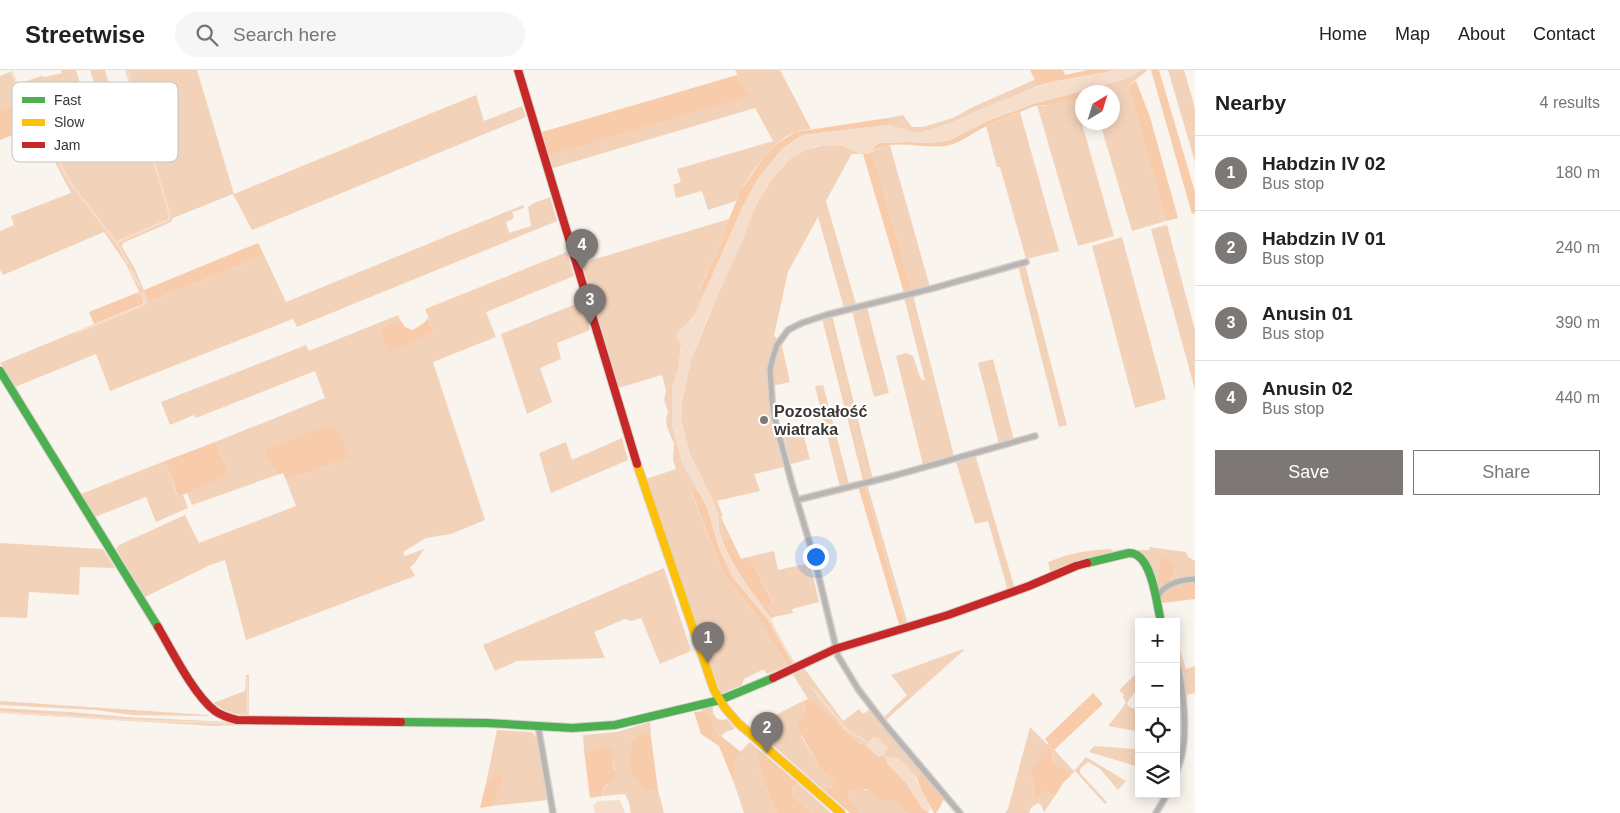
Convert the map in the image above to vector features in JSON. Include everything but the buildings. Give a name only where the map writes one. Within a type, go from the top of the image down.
[{"type":"street","points":[[518,70],[639,472],[709,677],[720,700],[738,722],[841,813]]},
{"type":"street","points":[[960,813],[867,701],[835,649],[815,561],[776,420],[770,383],[770,369],[777,345],[788,330],[802,323],[1026,262]]},
{"type":"street","points":[[0,371],[192,683],[202,698],[218,714],[227,718],[237,720],[432,722],[572,728],[601,727],[720,700],[835,649],[928,622],[1029,586],[1076,566],[1122,554],[1136,554],[1140,557],[1152,582],[1160,618]]},
{"type":"street","points":[[797,500],[893,476],[1035,436]]},
{"type":"street","points":[[1157,601],[1159,594],[1169,585],[1195,579]]},
{"type":"street","points":[[1176,663],[1182,689],[1184,740],[1180,762]]},
{"type":"street","points":[[538,726],[553,813]]},
{"type":"street","points":[[1156,813],[1165,798]]},
{"type":"shaded area","points":[[61,70],[76,70],[80,82],[24,82],[41,76],[45,77],[62,73]]},
{"type":"shaded area","points":[[90,70],[105,70],[108,82],[94,82]]},
{"type":"shaded area","points":[[125,70],[197,70],[234,194],[476,95],[484,121],[522,106],[526,117],[252,230],[233,194],[173,218],[171,222],[123,243],[122,247],[134,267],[149,302],[264,255],[286,302],[523,205],[524,208],[512,212],[514,217],[506,222],[509,233],[531,226],[528,207],[550,197],[557,221],[297,327],[293,319],[110,391],[96,354],[15,387],[0,363],[144,302],[126,264],[104,232],[3,275],[0,270],[0,231],[14,225],[11,216],[71,193],[55,162],[178,162],[178,82],[129,82]]},
{"type":"shaded area","points":[[735,70],[780,70],[811,129],[802,130],[787,136],[769,151],[753,171],[736,201],[708,210],[702,191],[676,198],[673,185],[681,182],[677,169],[773,141],[755,108],[553,168],[549,156],[748,96]]},
{"type":"shaded area","points":[[1030,70],[1063,70],[1065,75],[1088,70],[1118,70],[1038,86]]},
{"type":"shaded area","points":[[1118,70],[1141,70],[1125,79],[1103,85],[1075,85],[1075,93],[1033,104],[987,121],[950,140],[930,143],[879,143],[874,147],[873,151],[867,154],[860,154],[844,146],[816,146],[792,157],[766,187],[756,205],[691,359],[682,401],[681,420],[690,455],[714,502],[718,515],[719,533],[727,553],[742,578],[771,618],[795,663],[793,664],[767,618],[733,578],[719,548],[707,507],[682,462],[672,425],[672,388],[679,366],[681,344],[676,336],[677,332],[692,320],[743,206],[757,180],[782,149],[802,135],[888,125],[917,133],[923,132],[1051,82]]},
{"type":"shaded area","points":[[1141,70],[1148,70],[1128,86],[1166,221],[1132,231],[1102,130],[1120,130],[1120,85],[1103,85],[1125,79]]},
{"type":"shaded area","points":[[1151,70],[1159,70],[1195,192],[1195,213],[1192,214]]},
{"type":"shaded area","points":[[1168,70],[1184,70],[1195,108],[1195,162]]},
{"type":"shaded area","points":[[12,71],[17,82],[12,82],[12,104],[0,109],[0,76]]},
{"type":"shaded area","points":[[737,75],[749,96],[549,156],[542,132]]},
{"type":"shaded area","points":[[1036,79],[1038,86],[950,123],[923,132],[917,133],[888,125],[888,118],[903,115],[912,127],[923,127],[953,118]]},
{"type":"shaded area","points":[[1136,81],[1150,117],[1178,218],[1166,221],[1128,86]]},
{"type":"shaded area","points":[[1075,93],[1075,100],[1047,106],[1035,106],[991,124],[950,145],[891,145],[873,151],[873,148],[879,143],[930,143],[950,140],[987,121],[1033,104]]},
{"type":"shaded area","points":[[1075,99],[1075,130],[1084,130],[1114,236],[1078,246],[1037,105],[1047,106]]},
{"type":"shaded area","points":[[12,104],[12,135],[0,140],[0,109]]},
{"type":"shaded area","points":[[1020,112],[1059,251],[1026,259],[1000,167],[997,167],[986,126]]},
{"type":"shaded area","points":[[888,118],[888,125],[802,135],[782,149],[757,180],[743,206],[706,290],[699,291],[721,243],[740,192],[763,158],[775,145],[795,132]]},
{"type":"shaded area","points":[[830,145],[844,146],[860,154],[851,155],[826,201],[856,304],[844,308],[818,217],[788,272],[774,336],[777,338],[768,367],[769,404],[784,467],[754,474],[760,491],[717,501],[723,516],[721,517],[731,538],[722,540],[719,533],[718,515],[690,455],[681,420],[682,401],[691,359],[756,205],[767,186],[787,161],[796,154],[810,148]]},
{"type":"shaded area","points":[[884,146],[890,146],[930,287],[912,291],[872,152]]},
{"type":"shaded area","points":[[872,152],[912,291],[904,293],[863,154]]},
{"type":"shaded area","points":[[729,219],[721,243],[699,290],[706,290],[701,302],[692,318],[678,331],[681,344],[679,366],[672,388],[672,425],[682,462],[697,489],[691,492],[724,575],[755,614],[788,666],[767,674],[762,670],[744,679],[742,685],[721,694],[646,479],[676,469],[673,460],[674,444],[667,427],[666,419],[668,412],[664,400],[666,391],[662,375],[618,388],[582,263]]},
{"type":"shaded area","points":[[1167,225],[1195,330],[1195,390],[1151,229]]},
{"type":"shaded area","points":[[1122,237],[1166,399],[1135,408],[1092,246]]},
{"type":"shaded area","points":[[258,243],[264,255],[149,302],[144,290]]},
{"type":"shaded area","points":[[567,252],[574,276],[486,312],[496,337],[433,362],[485,520],[451,534],[426,538],[403,552],[405,556],[424,549],[410,567],[415,576],[246,640],[225,560],[210,565],[145,597],[116,549],[119,545],[185,515],[199,543],[296,506],[286,480],[349,458],[337,428],[264,453],[277,475],[192,505],[187,493],[223,477],[228,468],[215,442],[325,398],[315,371],[196,418],[194,415],[170,425],[161,402],[306,345],[309,351],[398,315],[401,321],[379,329],[390,351],[434,333],[425,309]]},
{"type":"shaded area","points":[[1025,264],[1067,425],[1059,427],[1018,266]]},
{"type":"shaded area","points":[[139,292],[143,304],[94,324],[89,312]]},
{"type":"shaded area","points":[[913,295],[954,456],[923,465],[896,356],[906,353],[913,356],[920,377],[922,380],[925,380],[904,297]]},
{"type":"shaded area","points":[[581,302],[590,330],[557,343],[561,359],[540,368],[552,402],[527,414],[501,334]]},
{"type":"shaded area","points":[[867,307],[889,393],[874,397],[852,311]]},
{"type":"shaded area","points":[[832,315],[873,479],[863,481],[822,318]]},
{"type":"shaded area","points":[[428,318],[434,333],[389,352],[379,329],[401,321],[405,327],[413,330]]},
{"type":"shaded area","points":[[781,342],[790,382],[772,386],[774,364]]},
{"type":"shaded area","points":[[993,359],[1014,440],[999,444],[978,363]]},
{"type":"shaded area","points":[[823,385],[849,484],[840,487],[815,386]]},
{"type":"shaded area","points":[[331,424],[337,428],[349,458],[286,480],[283,473],[277,475],[264,453],[266,450]]},
{"type":"shaded area","points":[[801,426],[810,459],[791,464],[782,430]]},
{"type":"shaded area","points":[[622,438],[628,460],[551,493],[539,453],[566,442],[572,460]]},
{"type":"shaded area","points":[[215,442],[228,468],[224,477],[178,497],[165,461]]},
{"type":"shaded area","points":[[975,454],[1015,589],[1008,591],[988,521],[975,524],[955,459]]},
{"type":"shaded area","points":[[165,461],[177,496],[183,495],[188,508],[156,522],[146,497],[95,517],[81,494]]},
{"type":"shaded area","points":[[864,484],[867,484],[908,625],[905,626]]},
{"type":"shaded area","points":[[864,484],[905,626],[900,628],[858,486]]},
{"type":"shaded area","points":[[697,489],[707,507],[719,548],[733,578],[767,618],[793,664],[788,666],[755,614],[724,575],[691,491]]},
{"type":"shaded area","points":[[731,538],[741,559],[748,557],[753,564],[774,605],[767,607],[774,617],[771,618],[732,561],[722,540]]},
{"type":"shaded area","points":[[0,543],[103,549],[115,568],[80,567],[79,595],[29,592],[27,618],[0,617]]},
{"type":"shaded area","points":[[1149,547],[1186,552],[1188,557],[1195,561],[1195,578],[1171,581],[1175,569],[1160,562],[1157,589],[1139,550],[1150,550]]},
{"type":"shaded area","points":[[1130,548],[1131,551],[1051,575],[1048,562],[1056,559],[1086,551],[1111,549],[1112,551]]},
{"type":"shaded area","points":[[774,551],[778,570],[810,563],[819,602],[792,609],[793,613],[774,617],[766,607],[774,604],[748,557]]},
{"type":"shaded area","points":[[1163,558],[1169,559],[1175,565],[1169,582],[1160,589],[1157,589],[1160,562]]},
{"type":"shaded area","points":[[664,568],[691,651],[660,664],[641,618],[632,621],[625,619],[594,632],[605,658],[517,661],[495,671],[483,645]]},
{"type":"shaded area","points":[[1195,580],[1195,599],[1163,603],[1159,601],[1161,595],[1168,587]]},
{"type":"shaded area","points":[[963,649],[886,720],[884,717],[907,695],[891,675]]},
{"type":"shaded area","points":[[1180,650],[1186,669],[1195,666],[1195,693],[1186,695],[1184,678],[1180,667]]},
{"type":"shaded area","points":[[804,668],[843,721],[859,709],[863,714],[871,709],[923,771],[917,778],[902,762],[888,758],[887,760],[882,756],[879,757],[856,741],[814,700],[808,699],[792,673]]},
{"type":"shaded area","points":[[246,675],[249,675],[249,715],[230,712],[213,703],[245,691]]},
{"type":"shaded area","points":[[1135,675],[1135,692],[1127,703],[1128,706],[1135,709],[1135,731],[1108,726],[1126,703],[1124,695],[1119,690]]},
{"type":"shaded area","points":[[1093,693],[1103,704],[1054,750],[1045,739]]},
{"type":"shaded area","points":[[808,699],[814,700],[856,741],[879,757],[882,756],[887,760],[887,763],[906,783],[922,808],[929,813],[907,813],[895,800],[882,800],[866,789],[850,791],[849,799],[861,813],[850,813],[821,788],[832,788],[835,783],[834,780],[823,773],[798,729],[799,721],[805,709],[803,701]]},
{"type":"shaded area","points":[[0,701],[209,716],[132,715],[96,710],[0,705]]},
{"type":"shaded area","points":[[803,701],[805,706],[801,736],[823,773],[834,780],[836,784],[832,788],[821,788],[752,727]]},
{"type":"shaded area","points":[[713,706],[713,713],[717,719],[727,719],[735,729],[725,732],[722,736],[716,732],[706,713],[702,712],[701,709]]},
{"type":"shaded area","points":[[0,708],[250,723],[250,725],[214,726],[0,713]]},
{"type":"shaded area","points":[[704,711],[716,732],[741,752],[734,761],[736,778],[734,783],[719,746],[701,734],[694,712]]},
{"type":"shaded area","points":[[650,722],[651,737],[644,733],[632,741],[628,765],[646,791],[658,790],[664,813],[631,813],[625,794],[602,796],[606,786],[614,779],[613,754],[594,750],[584,751],[583,735],[617,732]]},
{"type":"shaded area","points":[[1030,727],[1074,771],[1086,757],[1126,781],[1118,790],[1100,769],[1088,762],[1080,769],[1080,773],[1107,802],[1105,804],[1075,771],[1072,774],[1054,763],[1052,753],[1045,749],[1043,756],[1030,773],[1035,786],[1033,795],[1036,798],[1046,791],[1055,796],[1044,812],[1038,803],[1031,808],[1029,813],[1005,813],[1008,809]]},
{"type":"shaded area","points":[[497,730],[532,732],[539,742],[549,800],[492,806],[494,803],[494,776],[492,781],[486,783]]},
{"type":"shaded area","points":[[644,733],[651,737],[658,790],[646,791],[628,765],[632,741],[639,734]]},
{"type":"shaded area","points":[[873,737],[878,738],[888,747],[886,752],[879,757],[867,747],[867,744]]},
{"type":"shaded area","points":[[750,742],[757,748],[758,763],[777,813],[744,813],[734,783],[736,778],[734,761],[736,756]]},
{"type":"shaded area","points":[[605,745],[613,750],[612,764],[616,775],[604,788],[602,796],[590,798],[584,751],[594,750]]},
{"type":"shaded area","points":[[1094,746],[1135,749],[1135,766],[1089,752]]},
{"type":"shaded area","points":[[757,748],[797,782],[792,789],[792,794],[811,813],[777,813],[758,763]]},
{"type":"shaded area","points":[[1047,748],[1051,751],[1054,763],[1072,774],[1063,783],[1055,796],[1046,791],[1036,798],[1033,795],[1035,786],[1030,773]]},
{"type":"shaded area","points":[[893,756],[912,772],[931,809],[928,812],[922,808],[906,783],[887,763],[887,760]]},
{"type":"shaded area","points":[[923,771],[945,798],[936,813],[934,813],[922,792],[917,778]]},
{"type":"shaded area","points":[[498,774],[502,779],[494,803],[492,806],[480,808],[486,783],[492,781],[494,775]]},
{"type":"shaded area","points":[[797,782],[831,813],[811,813],[792,794],[792,790]]},
{"type":"shaded area","points":[[861,789],[879,798],[895,800],[907,813],[861,813],[849,799],[848,794],[850,791]]},
{"type":"shaded area","points":[[620,800],[625,813],[595,813],[593,805],[598,801]]},
{"type":"waterway","points":[[127,70],[131,82]]},
{"type":"waterway","points":[[11,73],[16,82]]},
{"type":"waterway","points":[[59,162],[71,184],[116,242],[128,263]]},
{"type":"waterway","points":[[117,242],[168,220],[170,216],[154,162]]},
{"type":"waterway","points":[[130,269],[140,286]]},
{"type":"waterway","points":[[76,333],[143,305],[146,302],[143,293]]},
{"type":"waterway","points":[[247,678],[248,717]]},
{"type":"waterway","points":[[813,689],[846,729],[870,744]]},
{"type":"waterway","points":[[0,712],[129,720],[248,724]]},
{"type":"waterway","points":[[882,753],[889,760]]},
{"type":"traffic: fast","points":[[0,371],[158,627]]},
{"type":"traffic: fast","points":[[1087,563],[1129,553],[1137,555],[1147,567],[1151,576],[1160,618]]},
{"type":"traffic: fast","points":[[401,722],[487,723],[572,728],[615,725],[720,700],[773,678]]},
{"type":"traffic: slow","points":[[637,464],[714,690],[725,708],[738,723],[841,813]]},
{"type":"traffic: jam","points":[[518,70],[637,464]]},
{"type":"traffic: jam","points":[[773,678],[835,649],[948,615],[1087,563]]},
{"type":"traffic: jam","points":[[158,627],[199,694],[215,711],[226,717],[237,720],[401,722]]},
{"type":"place","name":"Anusin 02","points":[[582,270]]},
{"type":"place","name":"Anusin 01","points":[[590,325]]},
{"type":"place","name":"Pozostałość wiatraka","points":[[764,420]]},
{"type":"place","name":"Habdzin IV 02","points":[[708,663]]},
{"type":"place","name":"Habdzin IV 01","points":[[767,753]]}]
